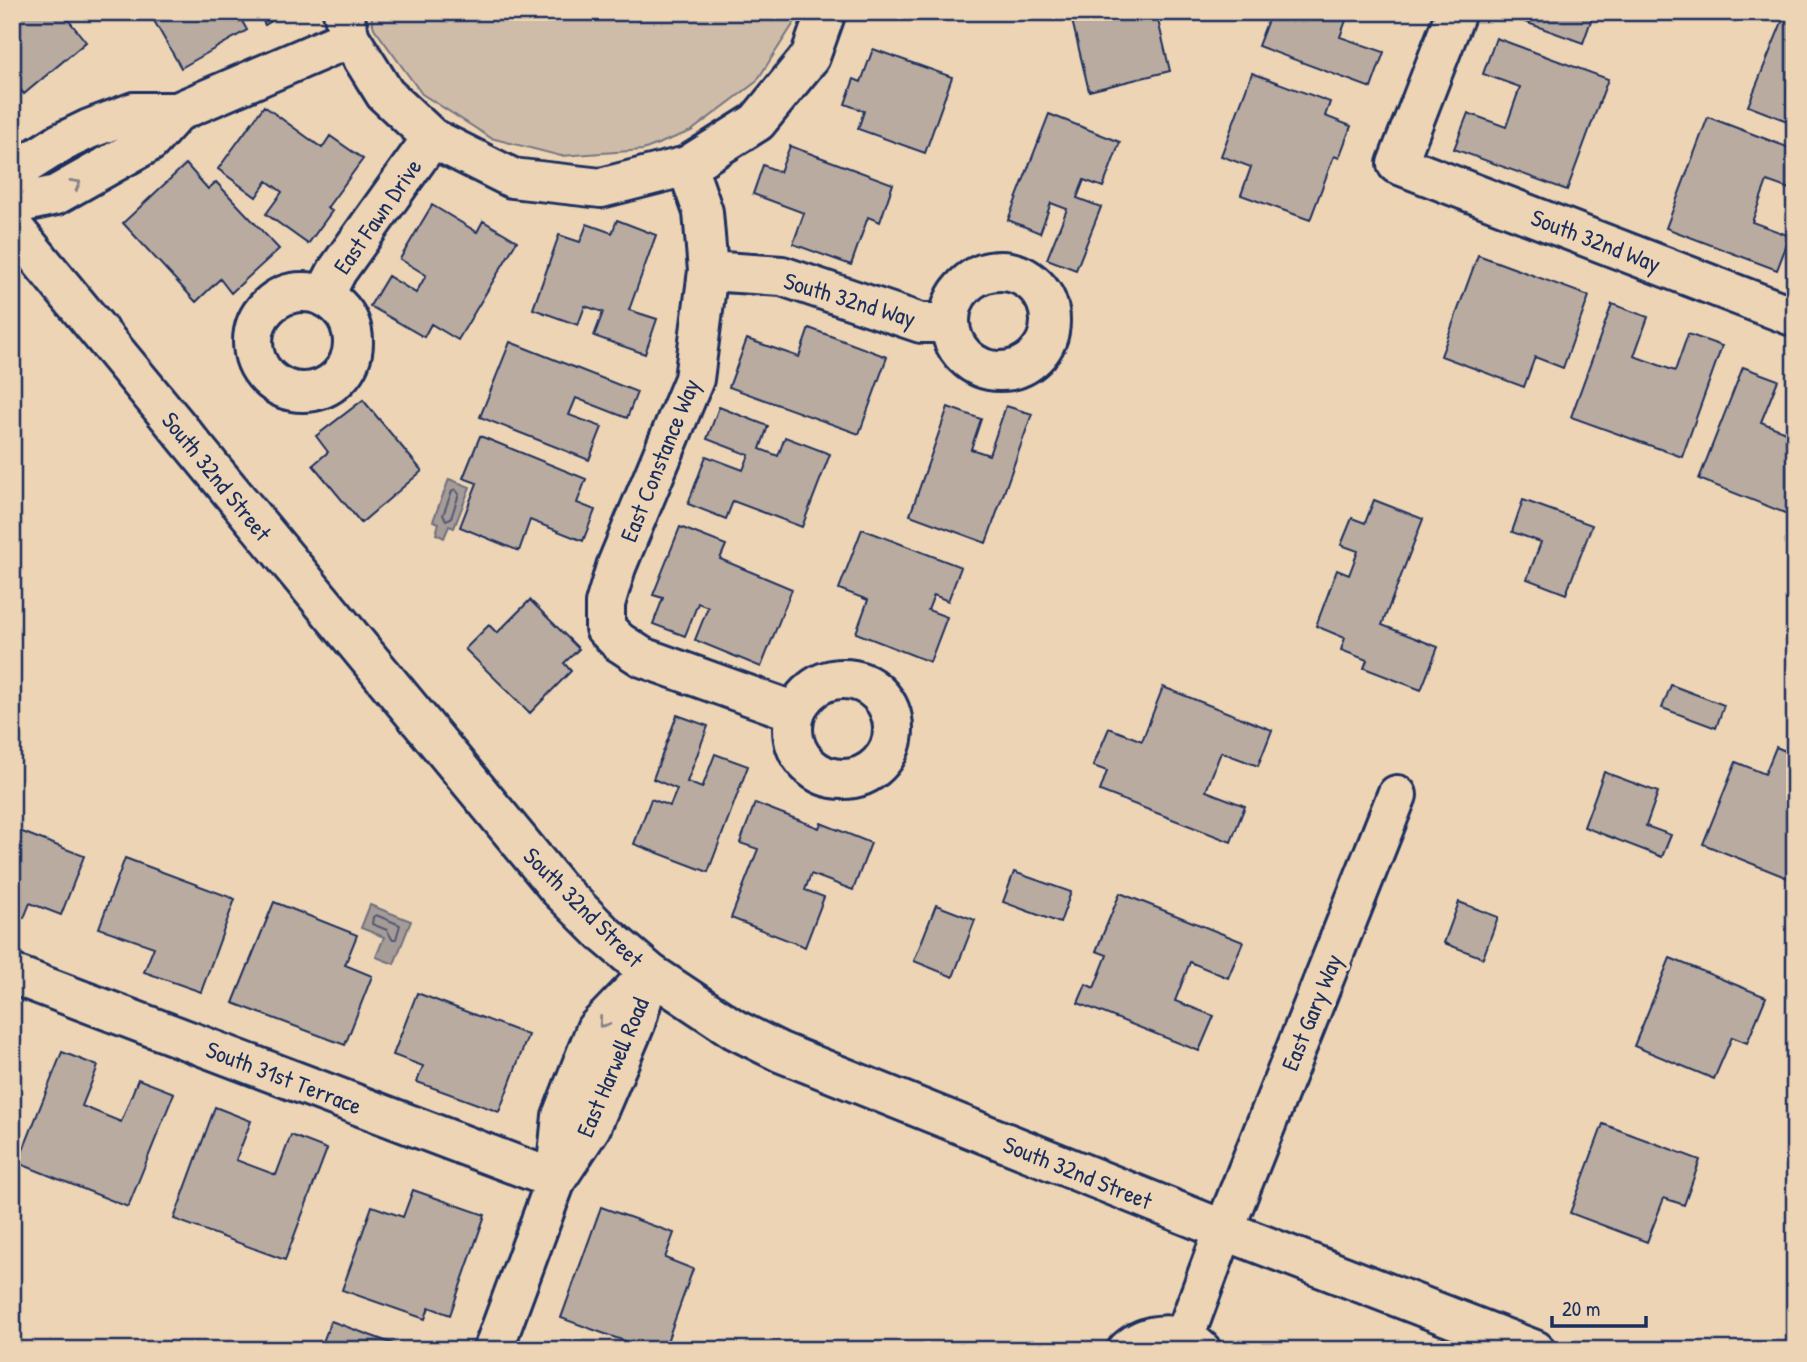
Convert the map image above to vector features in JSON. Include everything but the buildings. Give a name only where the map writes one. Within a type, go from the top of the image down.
[{"type":"street","points":[[12,205],[56,195],[150,142],[177,112],[347,25],[385,93],[432,138],[512,178],[601,188],[687,166],[757,122],[810,57],[827,12]]},
{"type":"street","name":"South 32nd Way","points":[[1456,12],[1397,164],[1795,317]]},
{"type":"street","points":[[12,186],[25,165],[60,143],[134,111],[177,112]]},
{"type":"street","name":"East Fawn Drive","points":[[324,296],[337,271],[432,138]]},
{"type":"street","name":"East Constance Way","points":[[687,166],[703,212],[708,271],[694,379],[616,567],[606,604],[605,628],[642,657],[795,712]]},
{"type":"street","name":"South 32nd Street","points":[[12,226],[558,888],[603,933],[650,973],[734,1029],[780,1052],[1224,1230],[1535,1350]]},
{"type":"street","name":"South 32nd Way","points":[[708,271],[782,276],[921,323],[949,323]]},
{"type":"street","name":"East Gary Way","points":[[1192,1344],[1224,1230],[1397,795]]},
{"type":"street","name":"East Harwell Road","points":[[493,1350],[556,1181],[591,1127],[589,1091],[635,1024],[650,973]]},
{"type":"street","name":"South 31st Terrace","points":[[12,974],[556,1181]]},
{"type":"street","points":[[1127,1350],[1145,1338],[1162,1334],[1192,1344]]},
{"type":"shaded area","points":[[370,12],[801,12],[756,82],[691,131],[643,150],[561,156],[491,138],[422,94],[374,28]]},
{"type":"water","points":[[449,479],[470,487],[454,528],[449,526],[444,538],[436,534],[439,523],[433,521]]},
{"type":"water","points":[[370,905],[411,921],[394,964],[376,957],[384,937],[361,928]]}]
